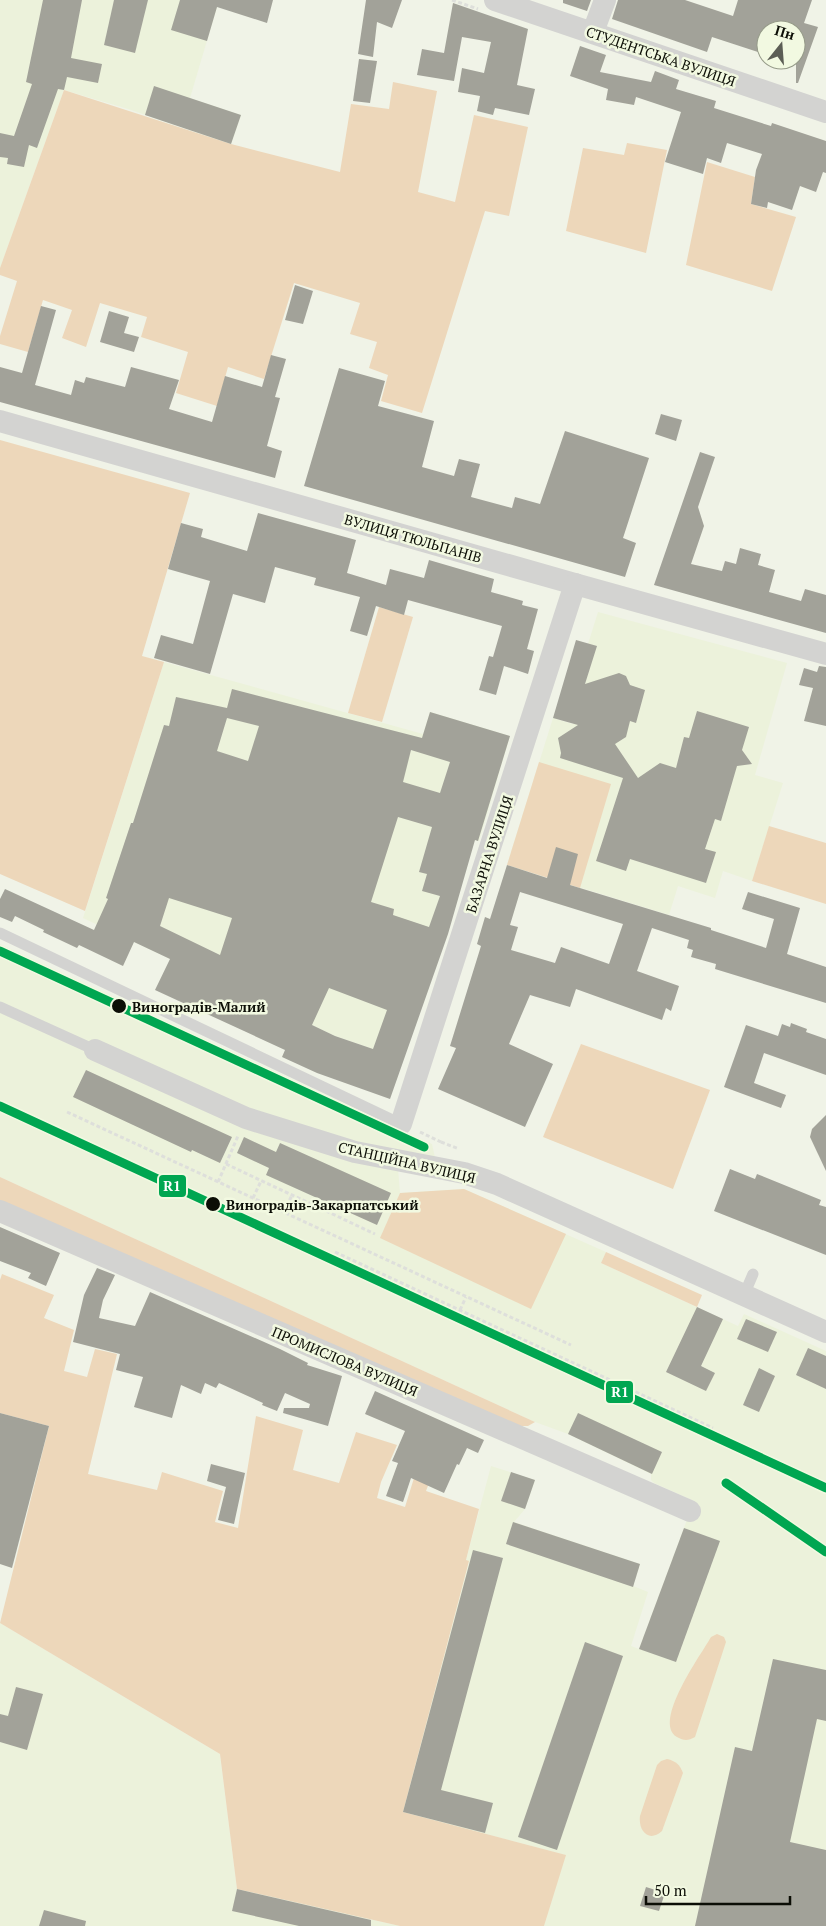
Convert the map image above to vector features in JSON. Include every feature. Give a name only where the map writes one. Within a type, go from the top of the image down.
[{"type":"street","name":"СТУДЕНТСЬКА ВУЛИЦЯ","points":[[495,0],[826,112]]},
{"type":"street","points":[[593,32],[605,0]]},
{"type":"street","name":"ВУЛИЦЯ ТЮЛЬПАНІВ","points":[[0,421],[826,654]]},
{"type":"street","name":"БАЗАРНА ВУЛИЦЯ","points":[[401,1124],[575,584]]},
{"type":"street","name":"СТАНЦІЙНА ВУЛИЦЯ","points":[[95,1050],[246,1118],[356,1152],[464,1173],[510,1190],[826,1332]]},
{"type":"street","name":"ПРОМИСЛОВА ВУЛИЦЯ","points":[[0,1211],[690,1511]]},
{"type":"lane","points":[[0,934],[401,1124]]},
{"type":"lane","points":[[0,1007],[95,1050]]},
{"type":"lane","points":[[744,1295],[753,1274]]},
{"type":"path","points":[[68,1112],[571,1345]]},
{"type":"path","points":[[218,1182],[246,1118]]},
{"type":"path","points":[[401,1124],[441,1142],[450,1149],[464,1173]]},
{"type":"path","points":[[226,1164],[375,1234]]},
{"type":"path","points":[[253,1198],[261,1181]]},
{"type":"path","points":[[284,1212],[292,1195]]},
{"type":"path","points":[[335,1252],[713,1428]]},
{"type":"path","points":[[460,1310],[466,1297]]},
{"type":"shaded area","points":[[0,0],[219,0],[190,98],[241,115],[231,144],[128,109],[64,90],[0,268]]},
{"type":"shaded area","points":[[393,82],[437,91],[418,192],[455,202],[474,115],[528,127],[509,216],[485,211],[422,413],[381,401],[388,375],[369,368],[377,342],[350,334],[360,303],[294,283],[264,379],[228,367],[217,406],[176,393],[188,352],[141,337],[147,317],[100,303],[86,347],[62,338],[72,310],[43,300],[28,352],[0,344],[0,336],[17,281],[0,275],[0,268],[64,90],[231,144],[340,172],[351,104],[389,109]]},
{"type":"shaded area","points":[[627,143],[667,150],[646,253],[566,231],[583,148],[624,155]]},
{"type":"shaded area","points":[[707,162],[755,177],[751,204],[796,217],[772,291],[686,265]]},
{"type":"shaded area","points":[[0,440],[190,493],[142,656],[164,662],[85,911],[0,874]]},
{"type":"shaded area","points":[[379,607],[413,617],[382,722],[348,713]]},
{"type":"shaded area","points":[[598,612],[787,663],[755,775],[783,783],[752,881],[723,871],[715,898],[678,886],[669,915],[507,865],[553,718],[573,724],[596,647],[588,644]]},
{"type":"shaded area","points":[[164,662],[423,734],[430,712],[510,736],[479,841],[474,840],[449,929],[431,923],[399,1013],[373,1049],[335,1036],[83,918]]},
{"type":"shaded area","points":[[539,762],[611,784],[580,888],[507,865]]},
{"type":"shaded area","points":[[769,826],[826,843],[826,904],[752,881]]},
{"type":"shaded area","points":[[0,944],[432,1144],[436,1162],[397,1156],[400,1193],[464,1189],[606,1252],[601,1263],[738,1326],[744,1314],[826,1351],[826,1926],[544,1926],[565,1855],[403,1812],[469,1562],[466,1560],[491,1466],[535,1480],[525,1509],[514,1522],[640,1564],[633,1586],[648,1592],[631,1646],[639,1649],[694,1501],[654,1483],[651,1480],[651,1474],[568,1434],[535,1422],[0,1177]]},
{"type":"shaded area","points":[[581,1044],[710,1090],[673,1189],[543,1137]]},
{"type":"shaded area","points":[[0,1177],[535,1422],[528,1426],[519,1426],[0,1201]]},
{"type":"shaded area","points":[[464,1189],[566,1234],[531,1309],[380,1238],[400,1193]]},
{"type":"shaded area","points":[[606,1252],[702,1295],[697,1307],[601,1263]]},
{"type":"shaded area","points":[[2,1274],[54,1295],[44,1318],[74,1330],[64,1371],[87,1377],[95,1349],[117,1354],[88,1474],[157,1490],[162,1472],[223,1491],[215,1522],[238,1528],[256,1416],[303,1430],[293,1470],[339,1483],[356,1432],[397,1445],[381,1482],[377,1498],[405,1507],[414,1478],[429,1483],[426,1491],[479,1509],[466,1560],[469,1561],[403,1812],[566,1855],[544,1926],[400,1926],[237,1889],[220,1754],[0,1623],[49,1426],[0,1413],[0,1280]]},
{"type":"shaded area","points":[[0,1623],[220,1754],[237,1889],[400,1926],[0,1926]]},
{"type":"shaded area","points":[[717,1634],[724,1637],[726,1642],[695,1737],[688,1740],[682,1739],[677,1737],[671,1729],[670,1718],[674,1704],[698,1658],[711,1637]]},
{"type":"shaded area","points":[[667,1759],[677,1764],[683,1773],[662,1831],[653,1836],[645,1834],[643,1831],[640,1816],[657,1765]]},
{"type":"building","points":[[43,0],[82,0],[71,58],[102,64],[98,83],[67,77],[64,90],[58,89],[37,148],[29,145],[24,167],[7,164],[8,158],[0,157],[0,133],[14,136],[32,84],[26,82]]},
{"type":"building","points":[[114,0],[148,0],[135,53],[104,45]]},
{"type":"building","points":[[180,0],[273,0],[267,23],[217,7],[207,41],[171,30]]},
{"type":"building","points":[[366,0],[402,0],[392,28],[377,22],[373,57],[358,54]]},
{"type":"building","points":[[563,0],[591,0],[587,11],[563,3]]},
{"type":"building","points":[[618,0],[685,0],[733,16],[738,0],[812,0],[805,20],[756,20],[756,51],[712,37],[707,52],[612,19]]},
{"type":"building","points":[[453,3],[528,29],[517,85],[535,89],[529,115],[495,108],[493,115],[477,111],[480,96],[458,92],[462,68],[484,73],[491,42],[462,37],[454,81],[417,75],[422,49],[444,53]]},
{"type":"building","points":[[806,24],[818,27],[806,61]]},
{"type":"building","points":[[580,46],[606,55],[600,72],[651,82],[655,71],[679,80],[676,89],[716,101],[714,108],[771,126],[772,123],[826,141],[826,173],[823,172],[816,192],[800,186],[792,210],[768,202],[767,208],[751,204],[756,170],[762,154],[727,143],[721,163],[707,158],[703,174],[665,162],[681,112],[636,97],[634,105],[606,100],[608,89],[570,76]]},
{"type":"building","points":[[359,59],[377,61],[370,103],[353,101]]},
{"type":"building","points":[[796,70],[803,70],[798,83],[796,83]]},
{"type":"building","points":[[154,86],[241,115],[231,144],[145,115]]},
{"type":"building","points":[[295,285],[313,291],[303,324],[285,320]]},
{"type":"building","points":[[41,306],[56,310],[35,385],[71,395],[75,380],[84,383],[86,377],[125,387],[131,367],[179,380],[169,409],[212,422],[225,376],[262,387],[271,355],[286,359],[275,397],[280,398],[267,446],[282,451],[275,478],[0,402],[0,367],[22,373]]},
{"type":"building","points":[[109,311],[129,317],[124,333],[139,337],[134,352],[100,342]]},
{"type":"building","points":[[339,368],[385,381],[378,406],[434,421],[422,467],[454,476],[459,459],[480,464],[471,497],[512,508],[515,497],[540,504],[565,431],[649,458],[623,538],[636,543],[625,577],[304,486]]},
{"type":"building","points":[[661,414],[682,420],[676,441],[655,434]]},
{"type":"building","points":[[700,452],[715,457],[698,507],[704,526],[691,564],[722,571],[725,561],[736,564],[740,548],[761,554],[758,565],[775,570],[769,592],[801,601],[805,589],[826,595],[826,633],[654,585]]},
{"type":"building","points":[[258,513],[356,540],[347,573],[386,585],[390,569],[424,578],[429,560],[494,579],[491,592],[523,601],[522,605],[538,609],[527,649],[534,651],[528,674],[504,666],[496,695],[479,690],[489,656],[493,657],[502,626],[408,600],[404,615],[376,606],[367,636],[350,631],[360,597],[314,585],[316,578],[275,567],[265,603],[233,594],[210,674],[154,658],[161,635],[193,644],[210,581],[168,569],[181,523],[203,529],[201,537],[247,551]]},
{"type":"building","points":[[576,640],[597,646],[585,684],[619,673],[626,676],[630,685],[645,690],[636,723],[630,721],[626,737],[615,744],[638,778],[660,763],[676,768],[684,737],[689,738],[697,711],[749,727],[742,750],[752,764],[737,766],[721,821],[715,819],[705,849],[716,852],[706,883],[630,859],[626,871],[596,861],[623,778],[560,758],[558,738],[578,725],[553,718]]},
{"type":"building","points":[[819,666],[826,667],[826,726],[804,721],[813,688],[799,685],[804,668],[817,672]]},
{"type":"building","points":[[232,689],[422,738],[430,712],[510,736],[478,841],[475,840],[448,934],[390,1099],[317,1073],[282,1057],[285,1050],[155,990],[170,959],[134,942],[123,966],[79,945],[77,948],[15,916],[12,922],[0,917],[0,899],[5,889],[94,930],[108,899],[106,898],[131,823],[133,823],[164,725],[169,726],[176,697],[227,708]],"holes":[[[227,718],[259,726],[248,761],[217,751]],[[411,750],[450,762],[440,793],[403,782]],[[398,817],[432,827],[419,872],[427,874],[422,891],[440,896],[429,927],[393,915],[394,909],[371,902]],[[169,898],[232,918],[220,955],[160,926]],[[329,988],[387,1010],[373,1049],[335,1036],[312,1025]]]},
{"type":"building","points":[[556,847],[578,854],[570,885],[711,928],[711,930],[766,948],[774,919],[742,909],[748,892],[800,908],[787,954],[826,967],[826,1003],[715,969],[716,964],[691,957],[693,950],[687,948],[689,940],[652,928],[637,971],[679,986],[671,1011],[666,1008],[662,1020],[576,989],[570,1007],[530,995],[509,1044],[553,1064],[525,1127],[438,1089],[456,1048],[450,1046],[481,946],[477,944],[485,917],[490,919],[507,865],[547,878]],"holes":[[[520,892],[623,924],[609,964],[561,947],[555,963],[511,950],[518,927],[510,925]]]},
{"type":"building","points":[[791,1023],[807,1029],[806,1032],[826,1039],[826,1075],[764,1053],[754,1083],[786,1095],[781,1108],[724,1087],[746,1025],[778,1036],[782,1024],[790,1027]]},
{"type":"building","points":[[86,1070],[232,1137],[220,1163],[192,1150],[191,1152],[73,1097]]},
{"type":"building","points":[[826,1115],[826,1171],[810,1137],[812,1129]]},
{"type":"building","points":[[244,1137],[276,1152],[280,1143],[391,1193],[377,1225],[266,1175],[269,1168],[237,1153]]},
{"type":"building","points":[[730,1169],[755,1179],[757,1174],[821,1200],[819,1205],[826,1207],[826,1255],[714,1211]]},
{"type":"building","points":[[0,1227],[60,1253],[46,1286],[28,1278],[31,1273],[0,1261]]},
{"type":"building","points":[[97,1268],[115,1275],[103,1300],[99,1318],[135,1326],[150,1292],[280,1349],[308,1363],[307,1365],[342,1376],[328,1426],[283,1413],[284,1408],[309,1408],[310,1404],[285,1393],[277,1411],[219,1383],[216,1388],[205,1383],[201,1394],[181,1385],[172,1418],[134,1407],[143,1377],[116,1370],[120,1354],[73,1342],[84,1295]]},
{"type":"building","points":[[697,1307],[723,1319],[701,1366],[715,1373],[706,1391],[666,1372]]},
{"type":"building","points":[[746,1319],[777,1332],[768,1352],[737,1339]]},
{"type":"building","points":[[808,1348],[826,1356],[826,1389],[796,1375]]},
{"type":"building","points":[[759,1368],[775,1376],[759,1412],[743,1405]]},
{"type":"building","points":[[375,1391],[484,1440],[478,1453],[467,1448],[459,1465],[457,1464],[444,1493],[411,1478],[403,1502],[386,1496],[398,1463],[392,1461],[405,1431],[365,1414]]},
{"type":"building","points":[[0,1413],[49,1426],[12,1568],[0,1564]]},
{"type":"building","points":[[578,1413],[662,1452],[652,1474],[568,1434]]},
{"type":"building","points":[[211,1464],[245,1473],[234,1524],[218,1520],[226,1487],[207,1481]]},
{"type":"building","points":[[511,1472],[535,1480],[525,1509],[501,1501]]},
{"type":"building","points":[[513,1522],[640,1564],[633,1587],[506,1544]]},
{"type":"building","points":[[684,1528],[720,1541],[676,1662],[639,1649]]},
{"type":"building","points":[[473,1550],[503,1558],[441,1790],[493,1803],[485,1833],[403,1812]]},
{"type":"building","points":[[585,1642],[623,1656],[557,1850],[518,1837]]},
{"type":"building","points":[[773,1659],[826,1670],[826,1721],[817,1719],[790,1842],[826,1850],[826,1926],[695,1926],[735,1747],[752,1751]]},
{"type":"building","points":[[16,1687],[43,1694],[27,1750],[0,1742],[0,1714],[8,1716]]},
{"type":"building","points":[[646,1887],[665,1893],[659,1911],[640,1906]]},
{"type":"building","points":[[237,1889],[371,1920],[371,1926],[299,1926],[232,1911]]},
{"type":"building","points":[[44,1910],[86,1921],[85,1926],[39,1926]]},
{"type":"transit line","name":"R1","points":[[0,951],[424,1147]]},
{"type":"transit line","name":"R1","points":[[0,1106],[826,1488]]},
{"type":"transit line","name":"R1","points":[[726,1483],[826,1552]]},
{"type":"place","name":"Виноградів-Малий","points":[[119,1006]]},
{"type":"place","name":"Виноградів-Закарпатський","points":[[213,1204]]}]
